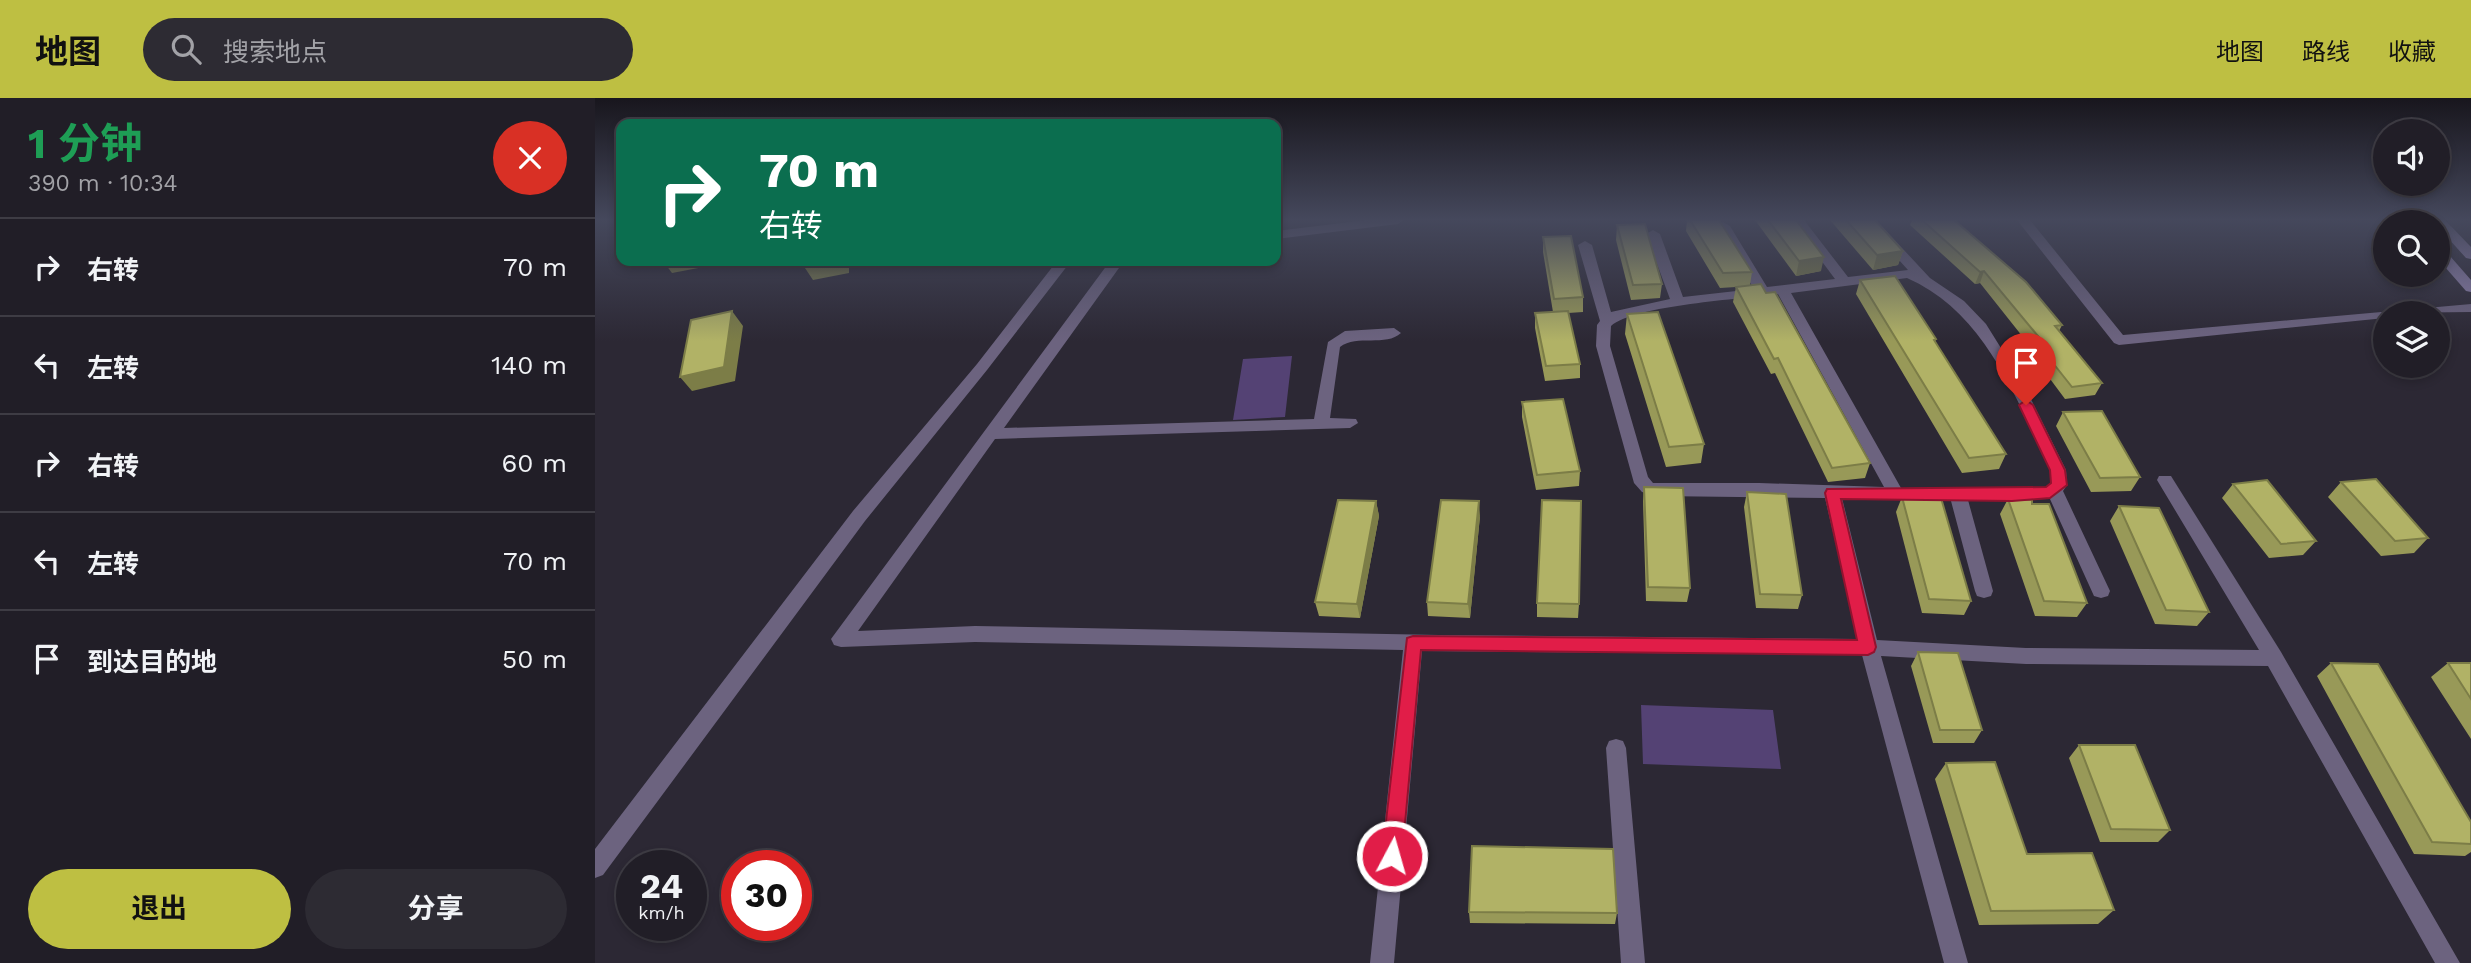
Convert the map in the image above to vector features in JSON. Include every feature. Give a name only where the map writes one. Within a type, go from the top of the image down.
[{"type":"main road","points":[[2450,264],[2471,288]]},
{"type":"street","points":[[1589,260],[1607,323]]},
{"type":"street","points":[[1663,260],[1678,303]]},
{"type":"street","points":[[1744,260],[1763,293]]},
{"type":"street","points":[[1828,260],[1844,282]]},
{"type":"street","points":[[1907,260],[1923,278],[1945,290],[1959,302],[1977,323],[2016,383],[2058,470],[2059,485],[2050,493],[1958,495],[1648,488],[1640,479],[1603,346],[1603,333],[1614,316],[1678,303],[1895,275],[1923,278]]},
{"type":"street","points":[[2055,260],[2119,340],[2373,315]]},
{"type":"street","points":[[595,867],[859,516],[982,367],[1060,266]]},
{"type":"street","points":[[1113,266],[841,639],[975,634],[1413,643],[1868,647],[2026,656],[2274,658]]},
{"type":"street","points":[[1783,290],[1896,494]]},
{"type":"street","points":[[2450,309],[2471,308]]},
{"type":"street","points":[[1321,424],[1333,345],[1345,336],[1394,333]]},
{"type":"street","points":[[991,433],[1350,423]]},
{"type":"street","points":[[2165,480],[2274,658],[2448,963]]},
{"type":"street","points":[[2054,489],[2101,592]]},
{"type":"street","points":[[1832,493],[1908,800],[1956,963]]},
{"type":"street","points":[[1958,495],[1984,591]]},
{"type":"street","points":[[1382,963],[1413,643]]},
{"type":"street","points":[[1616,748],[1633,963]]},
{"type":"shaded area","points":[[1292,356],[1285,417],[1233,420],[1243,359]]},
{"type":"shaded area","points":[[1641,705],[1773,710],[1781,769],[1643,764]]},
{"type":"building","points":[[1547,260],[1576,260],[1583,297],[1554,299]]},
{"type":"building","points":[[1626,260],[1655,260],[1662,284],[1633,285]]},
{"type":"building","points":[[1715,260],[1745,260],[1752,272],[1723,273]]},
{"type":"building","points":[[1967,260],[2001,260],[2026,282],[2062,325],[2055,326],[2102,383],[2072,387],[2041,348],[2047,347],[1984,271],[1980,272]]},
{"type":"building","points":[[1895,276],[2006,454],[1969,458],[1860,280]]},
{"type":"building","points":[[1761,284],[1766,293],[1775,292],[1870,463],[1832,468],[1778,358],[1774,359],[1736,287]]},
{"type":"building","points":[[732,311],[724,367],[680,377],[691,320]]},
{"type":"building","points":[[1568,311],[1580,364],[1546,366],[1535,313]]},
{"type":"building","points":[[1658,312],[1704,444],[1669,447],[1627,314]]},
{"type":"building","points":[[1563,399],[1580,471],[1537,475],[1522,402]]},
{"type":"building","points":[[2102,411],[2140,477],[2100,478],[2063,412]]},
{"type":"building","points":[[2376,479],[2428,538],[2395,541],[2341,482]]},
{"type":"building","points":[[2267,480],[2316,541],[2281,544],[2233,484]]},
{"type":"building","points":[[1644,487],[1683,488],[1690,588],[1648,587]]},
{"type":"building","points":[[1747,492],[1786,494],[1802,595],[1760,594]]},
{"type":"building","points":[[1902,497],[1941,498],[1971,601],[1929,599]]},
{"type":"building","points":[[2008,499],[2049,504],[2087,603],[2044,601]]},
{"type":"building","points":[[1338,500],[1376,501],[1357,604],[1315,602]]},
{"type":"building","points":[[1441,500],[1479,501],[1468,604],[1427,602]]},
{"type":"building","points":[[1542,500],[1581,501],[1579,604],[1537,603]]},
{"type":"building","points":[[2119,506],[2159,508],[2209,612],[2166,610]]},
{"type":"building","points":[[1918,652],[1958,653],[1982,730],[1940,730]]},
{"type":"building","points":[[2331,663],[2378,664],[2471,822],[2471,844],[2432,842]]},
{"type":"building","points":[[2448,663],[2471,663],[2471,699]]},
{"type":"building","points":[[2079,745],[2135,745],[2170,830],[2111,829]]},
{"type":"building","points":[[1995,762],[2027,854],[2092,853],[2114,910],[1991,911],[1946,763]]},
{"type":"building","points":[[1472,846],[1613,849],[1617,913],[1469,912]]},
{"type":"route","points":[[1392,856],[1413,643],[1868,647],[1832,493],[2050,493],[2059,485],[2058,470],[2026,405]]}]
